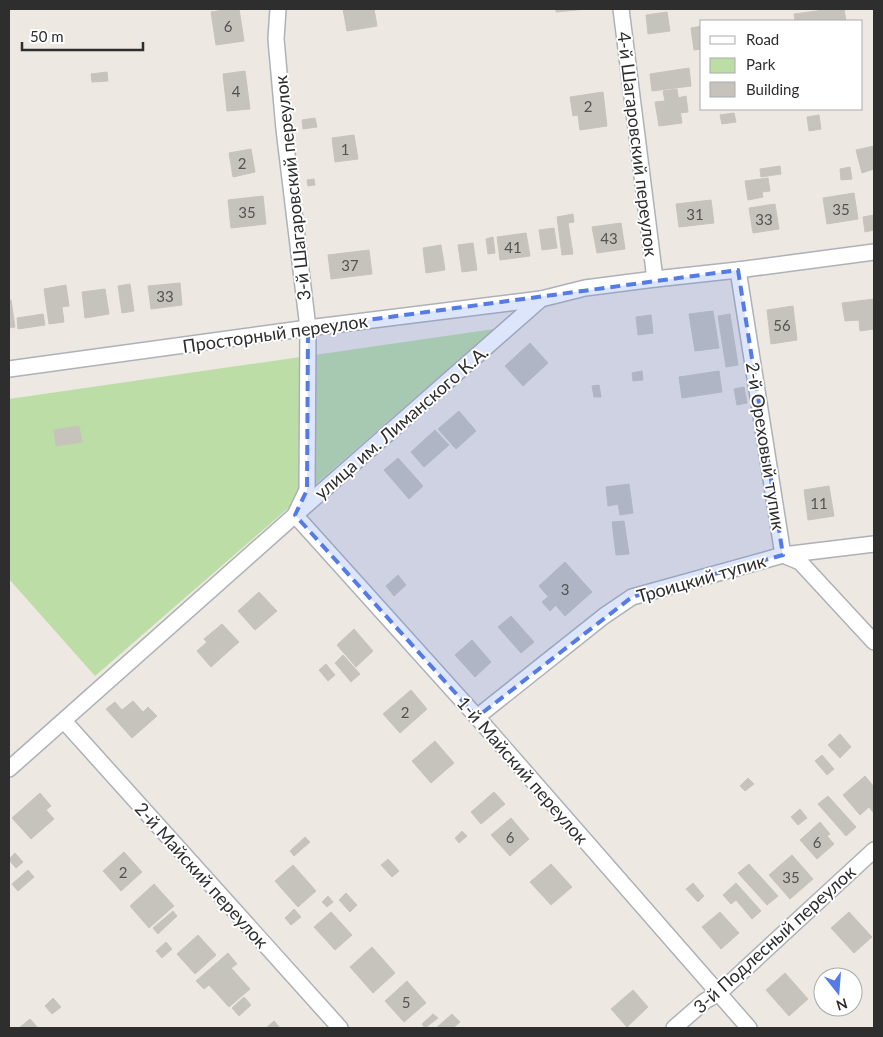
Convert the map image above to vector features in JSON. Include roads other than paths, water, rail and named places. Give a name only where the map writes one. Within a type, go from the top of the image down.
[{"type":"street","name":"3-й Шагаровский переулок","points":[[278,9],[276,39],[284,129],[308,328],[307,490],[295,515]]},
{"type":"street","name":"4-й Шагаровский переулок","points":[[621,9],[655,279]]},
{"type":"street","name":"улица им. Лиманского К.А.","points":[[9,769],[541,299],[585,288],[874,252]]},
{"type":"street","name":"2-й Ореховый тупик","points":[[738,270],[783,555],[800,562],[874,642]]},
{"type":"street","name":"Просторный переулок","points":[[9,369],[308,328],[541,299]]},
{"type":"street","name":"1-й Майский переулок","points":[[295,515],[477,717],[749,1028]]},
{"type":"street","name":"Троицкий тупик","points":[[477,717],[604,616],[632,597],[783,555],[874,544]]},
{"type":"street","name":"2-й Майский переулок","points":[[64,721],[340,1028]]},
{"type":"street","name":"3-й Подлесный переулок","points":[[674,1028],[705,1001],[719,993],[874,850]]}]
